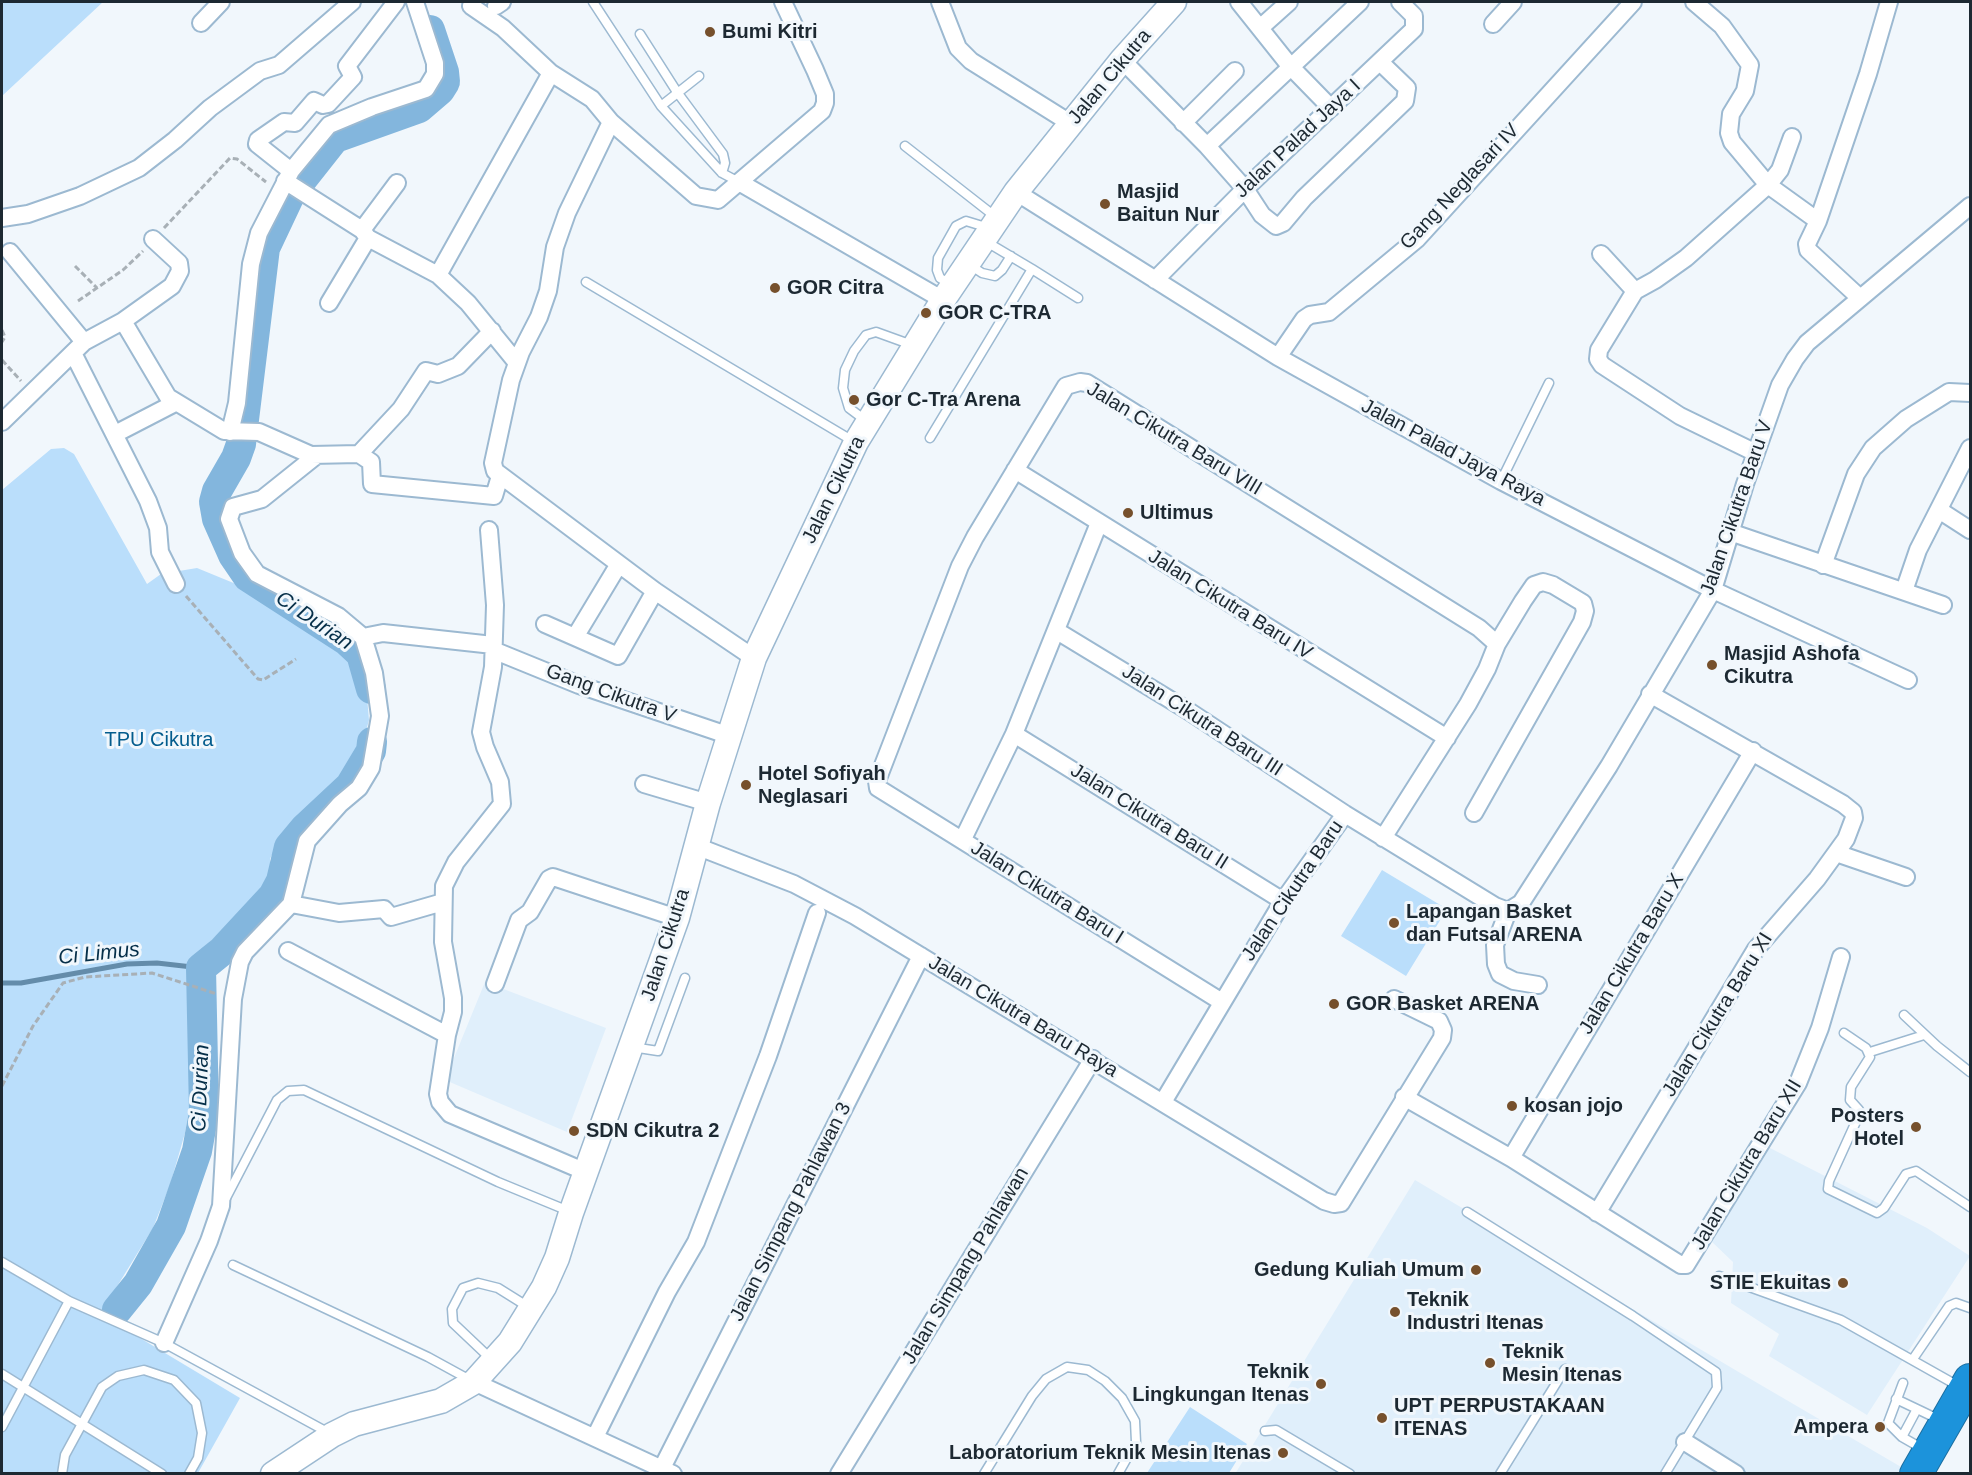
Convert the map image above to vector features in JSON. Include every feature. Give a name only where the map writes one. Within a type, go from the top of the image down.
[{"type":"highway","points":[[1918,1461],[1946,1423],[1968,1385]]},
{"type":"main road","name":"Jalan Cikutra","points":[[273,1473],[332,1435],[354,1424],[441,1401],[474,1382],[510,1342],[531,1308],[558,1258],[571,1213],[677,918],[708,803],[754,658],[862,432],[948,293],[1016,192],[1122,60],[1174,2]]},
{"type":"street","points":[[201,23],[221,2]]},
{"type":"street","points":[[2,218],[28,214],[80,196],[138,168],[176,140],[210,108],[260,71],[279,65],[352,2]]},
{"type":"street","points":[[396,2],[346,66],[352,76],[328,104],[323,105],[314,101],[296,123],[284,122],[258,140],[257,144],[286,182],[365,234],[438,275],[468,303],[517,363]]},
{"type":"street","points":[[236,431],[251,264],[259,233],[286,182],[329,125],[372,107],[426,89],[435,74],[435,63],[415,2]]},
{"type":"street","points":[[471,6],[502,28],[551,73],[592,99],[611,122],[696,196],[718,200],[822,111],[825,103],[825,94],[783,2]]},
{"type":"street","points":[[940,2],[958,48],[1070,123]]},
{"type":"street","points":[[1239,2],[1290,66],[1331,108]]},
{"type":"street","points":[[1260,28],[1289,2]]},
{"type":"street","points":[[1207,146],[1360,2]]},
{"type":"street","name":"Jalan Palad Jaya I","points":[[1155,280],[1245,189],[1414,29],[1414,16],[1400,2]]},
{"type":"street","points":[[1492,24],[1513,2]]},
{"type":"street","name":"Gang Neglasari IV","points":[[1278,357],[1304,319],[1310,315],[1329,312],[1417,239],[1633,2]]},
{"type":"street","points":[[1694,2],[1722,26],[1750,66],[1745,91],[1731,114],[1729,133],[1732,142],[1768,185],[1818,221]]},
{"type":"street","points":[[1860,298],[1808,250],[1807,244],[1818,221],[1889,2]]},
{"type":"street","points":[[1122,60],[1207,146],[1245,189],[1270,223],[1276,226],[1283,223],[1304,198],[1405,101],[1407,88],[1380,62]]},
{"type":"street","points":[[1183,123],[1235,71]]},
{"type":"street","points":[[438,275],[551,73]]},
{"type":"street","points":[[611,122],[567,213],[555,247],[548,291],[511,380],[493,463],[500,476],[655,591],[754,658]]},
{"type":"street","points":[[1756,453],[1680,416],[1602,365],[1598,359],[1599,350],[1635,291],[1686,258],[1768,185],[1780,170],[1792,137]]},
{"type":"street","points":[[739,182],[948,293]]},
{"type":"street","points":[[329,303],[365,234],[396,183]]},
{"type":"street","name":"Jalan Palad Jaya Raya","points":[[1016,192],[1278,357],[1501,481],[1713,590],[1908,680]]},
{"type":"street","name":"Jalan Cikutra Baru V","points":[[1508,911],[1521,903],[1608,766],[1713,590],[1779,385],[1795,359],[1807,343],[1971,206]]},
{"type":"street","points":[[2,422],[78,348],[123,321],[172,286],[180,271],[179,262],[153,239]]},
{"type":"street","points":[[10,252],[78,348],[115,434],[148,501],[158,528],[160,552],[176,584]]},
{"type":"street","points":[[1601,254],[1635,291]]},
{"type":"street","points":[[123,321],[168,397],[175,403],[236,431],[259,432],[311,455],[359,454],[371,462],[372,484],[494,496],[500,476]]},
{"type":"street","points":[[359,454],[401,409],[426,371],[438,374],[458,366],[492,331]]},
{"type":"street","name":"Jalan Cikutra Baru VIII","points":[[877,781],[960,566],[1066,386],[1080,382],[1087,383],[1479,628],[1497,644]]},
{"type":"street","points":[[1823,565],[1856,474],[1873,448],[1906,419],[1949,392],[1971,393]]},
{"type":"street","points":[[115,434],[175,403]]},
{"type":"street","points":[[1904,591],[1918,550],[1971,448]]},
{"type":"street","points":[[164,1343],[209,1241],[221,1206],[237,974],[245,952],[291,904],[307,842],[339,804],[359,788],[371,768],[380,716],[374,673],[363,637],[338,616],[257,574],[242,553],[229,519],[233,507],[262,499],[317,455]]},
{"type":"street","name":"Jalan Cikutra Baru IV","points":[[1015,470],[1098,524],[1447,738]]},
{"type":"street","points":[[1939,510],[1971,530]]},
{"type":"street","points":[[963,839],[1014,734],[1098,524]]},
{"type":"street","points":[[489,530],[495,604],[493,667],[481,732],[500,782],[502,804],[447,875],[443,902],[442,942],[453,998],[453,1012],[438,1094],[440,1102],[450,1114],[586,1172]]},
{"type":"street","points":[[1730,532],[1943,605]]},
{"type":"street","points":[[575,638],[619,564]]},
{"type":"street","points":[[1383,838],[1447,738],[1487,669],[1497,644],[1534,585],[1543,582],[1553,585],[1583,603],[1585,611],[1577,637],[1550,675],[1474,813]]},
{"type":"street","points":[[545,624],[618,656],[655,591]]},
{"type":"street","name":"Jalan Cikutra Baru III","points":[[1057,631],[1187,710],[1345,814]]},
{"type":"street","name":"Gang Cikutra V","points":[[363,637],[383,633],[493,647],[579,685],[730,736]]},
{"type":"street","name":"Jalan Cikutra Baru XI","points":[[1598,1213],[1756,949],[1836,853],[1853,826],[1853,812],[1753,750],[1650,694]]},
{"type":"street","name":"Jalan Cikutra Baru II","points":[[1014,734],[1283,902]]},
{"type":"street","name":"Jalan Cikutra Baru X","points":[[1511,1158],[1753,750]]},
{"type":"street","name":"Jalan Cikutra Baru I","points":[[877,781],[878,788],[883,793],[963,839],[1222,1002]]},
{"type":"street","points":[[644,784],[708,803]]},
{"type":"street","name":"Jalan Cikutra Baru","points":[[1163,1102],[1283,902],[1345,814],[1495,906],[1508,911]]},
{"type":"street","name":"Jalan Cikutra Baru Raya","points":[[696,846],[826,900],[1093,1059],[1324,1201],[1341,1203],[1404,1097]]},
{"type":"street","points":[[1836,853],[1906,877]]},
{"type":"street","points":[[495,984],[519,920],[530,912],[549,879],[553,877],[677,918]]},
{"type":"street","points":[[291,904],[339,913],[384,909],[391,917],[443,902]]},
{"type":"street","points":[[1508,911],[1495,945],[1496,964],[1500,974],[1514,981],[1538,985]]},
{"type":"street","points":[[595,1437],[667,1292],[696,1242],[768,1056],[817,913]]},
{"type":"street","points":[[288,951],[447,1035]]},
{"type":"street","name":"Jalan Simpang Pahlawan 3","points":[[667,1471],[921,956]]},
{"type":"street","name":"Jalan Cikutra Baru XII","points":[[1598,1213],[1681,1265],[1686,1265],[1798,1083],[1820,1028],[1841,957]]},
{"type":"street","points":[[1394,999],[1439,1021],[1443,1030],[1442,1038],[1404,1097],[1511,1158],[1598,1213]]},
{"type":"street","name":"Jalan Simpang Pahlawan","points":[[839,1473],[1093,1059]]},
{"type":"street","points":[[474,1382],[667,1471]]},
{"type":"street","points":[[1685,1442],[1736,1473]]},
{"type":"lane","points":[[593,2],[661,106],[722,173],[739,182]]},
{"type":"lane","points":[[640,34],[677,92],[723,154],[725,163],[722,173]]},
{"type":"lane","points":[[661,106],[699,76]]},
{"type":"lane","points":[[905,146],[990,229],[1011,256],[1078,298]]},
{"type":"lane","points":[[948,293],[937,270],[938,258],[956,226],[966,221],[990,229]]},
{"type":"lane","points":[[968,263],[982,273],[995,276],[1011,256]]},
{"type":"lane","points":[[930,438],[1032,269]]},
{"type":"lane","points":[[586,282],[862,432]]},
{"type":"lane","points":[[862,432],[849,408],[843,388],[845,370],[854,351],[866,335],[876,332],[915,346]]},
{"type":"lane","points":[[1501,481],[1549,383]]},
{"type":"lane","points":[[632,1047],[658,1051],[685,978]]},
{"type":"lane","points":[[1904,1015],[1924,1035],[1971,1072]]},
{"type":"lane","points":[[1844,1033],[1870,1052]]},
{"type":"lane","points":[[1870,1052],[1924,1035]]},
{"type":"lane","points":[[1870,1052],[1869,1062],[1851,1087],[1850,1100],[1859,1110],[1859,1115],[1828,1181],[1828,1189],[1877,1213],[1884,1208],[1906,1173],[1916,1171],[1971,1208]]},
{"type":"lane","points":[[221,1206],[277,1100],[288,1091],[304,1090],[498,1182],[571,1213]]},
{"type":"lane","points":[[1467,1212],[1633,1316],[1716,1372],[1718,1388],[1665,1473]]},
{"type":"lane","points":[[2,1262],[69,1301],[164,1343],[332,1435]]},
{"type":"lane","points":[[233,1265],[428,1357],[474,1382]]},
{"type":"lane","points":[[1719,1276],[1841,1320],[1913,1359],[1968,1385]]},
{"type":"lane","points":[[493,1362],[453,1323],[452,1309],[463,1288],[478,1283],[531,1308]]},
{"type":"lane","points":[[2,1427],[69,1301]]},
{"type":"lane","points":[[1913,1359],[1949,1306],[1956,1303],[1971,1308]]},
{"type":"lane","points":[[984,1473],[1032,1396],[1046,1379],[1067,1367],[1088,1370],[1105,1381],[1122,1398],[1135,1420],[1136,1442],[1118,1473]]},
{"type":"lane","points":[[1500,1473],[1565,1369]]},
{"type":"lane","points":[[62,1473],[66,1455],[80,1424],[102,1387],[118,1376],[144,1370],[174,1380],[196,1403],[202,1433],[198,1458],[189,1473]]},
{"type":"lane","points":[[2,1374],[162,1473]]},
{"type":"lane","points":[[1903,1383],[1888,1423],[1918,1461]]},
{"type":"lane","points":[[1896,1399],[1946,1423]]},
{"type":"lane","points":[[1917,1409],[1918,1461]]},
{"type":"lane","points":[[1265,1431],[1276,1430],[1350,1473]]},
{"type":"path","points":[[78,301],[123,270],[230,158],[237,159],[286,182]]},
{"type":"path","points":[[75,266],[97,288]]},
{"type":"path","points":[[2,330],[5,337],[2,342]]},
{"type":"path","points":[[2,360],[33,394]]},
{"type":"path","points":[[176,584],[258,679],[263,680],[296,659]]},
{"type":"path","points":[[2,1086],[33,1026],[63,983],[85,977],[152,973],[224,996]]},
{"type":"shaded area","points":[[485,982],[606,1028],[567,1132],[445,1080]]},
{"type":"shaded area","name":"STIE Ekuitas","points":[[1768,1147],[1927,1228],[1970,1256],[1867,1415],[1769,1356],[1779,1334],[1731,1303],[1733,1262],[1711,1241]]},
{"type":"shaded area","points":[[1415,1180],[1908,1471],[1907,1474],[1235,1474]]},
{"type":"green space","points":[[2,2],[103,2],[2,96]]},
{"type":"green space","name":"TPU Cikutra","points":[[64,448],[74,454],[147,584],[161,574],[197,568],[253,591],[355,656],[362,669],[367,697],[369,720],[360,753],[348,775],[279,840],[270,859],[271,870],[268,880],[233,921],[192,958],[193,1087],[185,1133],[170,1185],[153,1228],[100,1314],[240,1398],[198,1473],[2,1473],[2,490],[51,449]]},
{"type":"green space","name":"Lapangan Basket dan Futsal ARENA","points":[[1382,870],[1447,909],[1406,976],[1341,936]]},
{"type":"green space","points":[[1190,1407],[1247,1444],[1229,1473],[1147,1473]]},
{"type":"waterway","name":"Ci Durian","points":[[371,689],[361,654],[347,641],[248,577],[233,555],[217,519],[214,502],[217,491],[236,458],[241,444],[265,248],[290,195],[335,138],[419,108],[440,90],[445,82],[444,72],[430,30]]},
{"type":"waterway","name":"Ci Durian","points":[[117,1310],[138,1284],[171,1226],[197,1151],[204,1112],[201,968],[222,951],[273,896],[281,881],[289,847],[304,829],[350,786],[371,751],[372,742]]},
{"type":"waterway","name":"Ci Limus","points":[[2,983],[21,983],[127,964],[157,963],[201,968]]},
{"type":"place","name":"Bumi Kitri","points":[[710,32]]},
{"type":"place","name":"Masjid Baitun Nur","points":[[1105,204]]},
{"type":"place","name":"GOR Citra","points":[[775,288]]},
{"type":"place","name":"GOR C-TRA","points":[[926,313]]},
{"type":"place","name":"Gor C-Tra Arena","points":[[854,400]]},
{"type":"place","name":"Ultimus","points":[[1128,513]]},
{"type":"place","name":"Masjid Ashofa Cikutra","points":[[1712,665]]},
{"type":"place","name":"Hotel Sofiyah Neglasari","points":[[746,785]]},
{"type":"place","name":"Lapangan Basket dan Futsal ARENA","points":[[1394,923]]},
{"type":"place","name":"GOR Basket ARENA","points":[[1334,1004]]},
{"type":"place","name":"kosan jojo","points":[[1512,1106]]},
{"type":"place","name":"Posters Hotel","points":[[1916,1127]]},
{"type":"place","name":"SDN Cikutra 2","points":[[574,1131]]},
{"type":"place","name":"Gedung Kuliah Umum","points":[[1476,1270]]},
{"type":"place","name":"STIE Ekuitas","points":[[1843,1283]]},
{"type":"place","name":"Teknik Industri Itenas","points":[[1395,1312]]},
{"type":"place","name":"Teknik Mesin Itenas","points":[[1490,1363]]},
{"type":"place","name":"Teknik Lingkungan Itenas","points":[[1321,1384]]},
{"type":"place","name":"UPT PERPUSTAKAAN ITENAS","points":[[1382,1418]]},
{"type":"place","name":"Ampera","points":[[1880,1427]]},
{"type":"place","name":"Laboratorium Teknik Mesin Itenas","points":[[1283,1453]]}]
